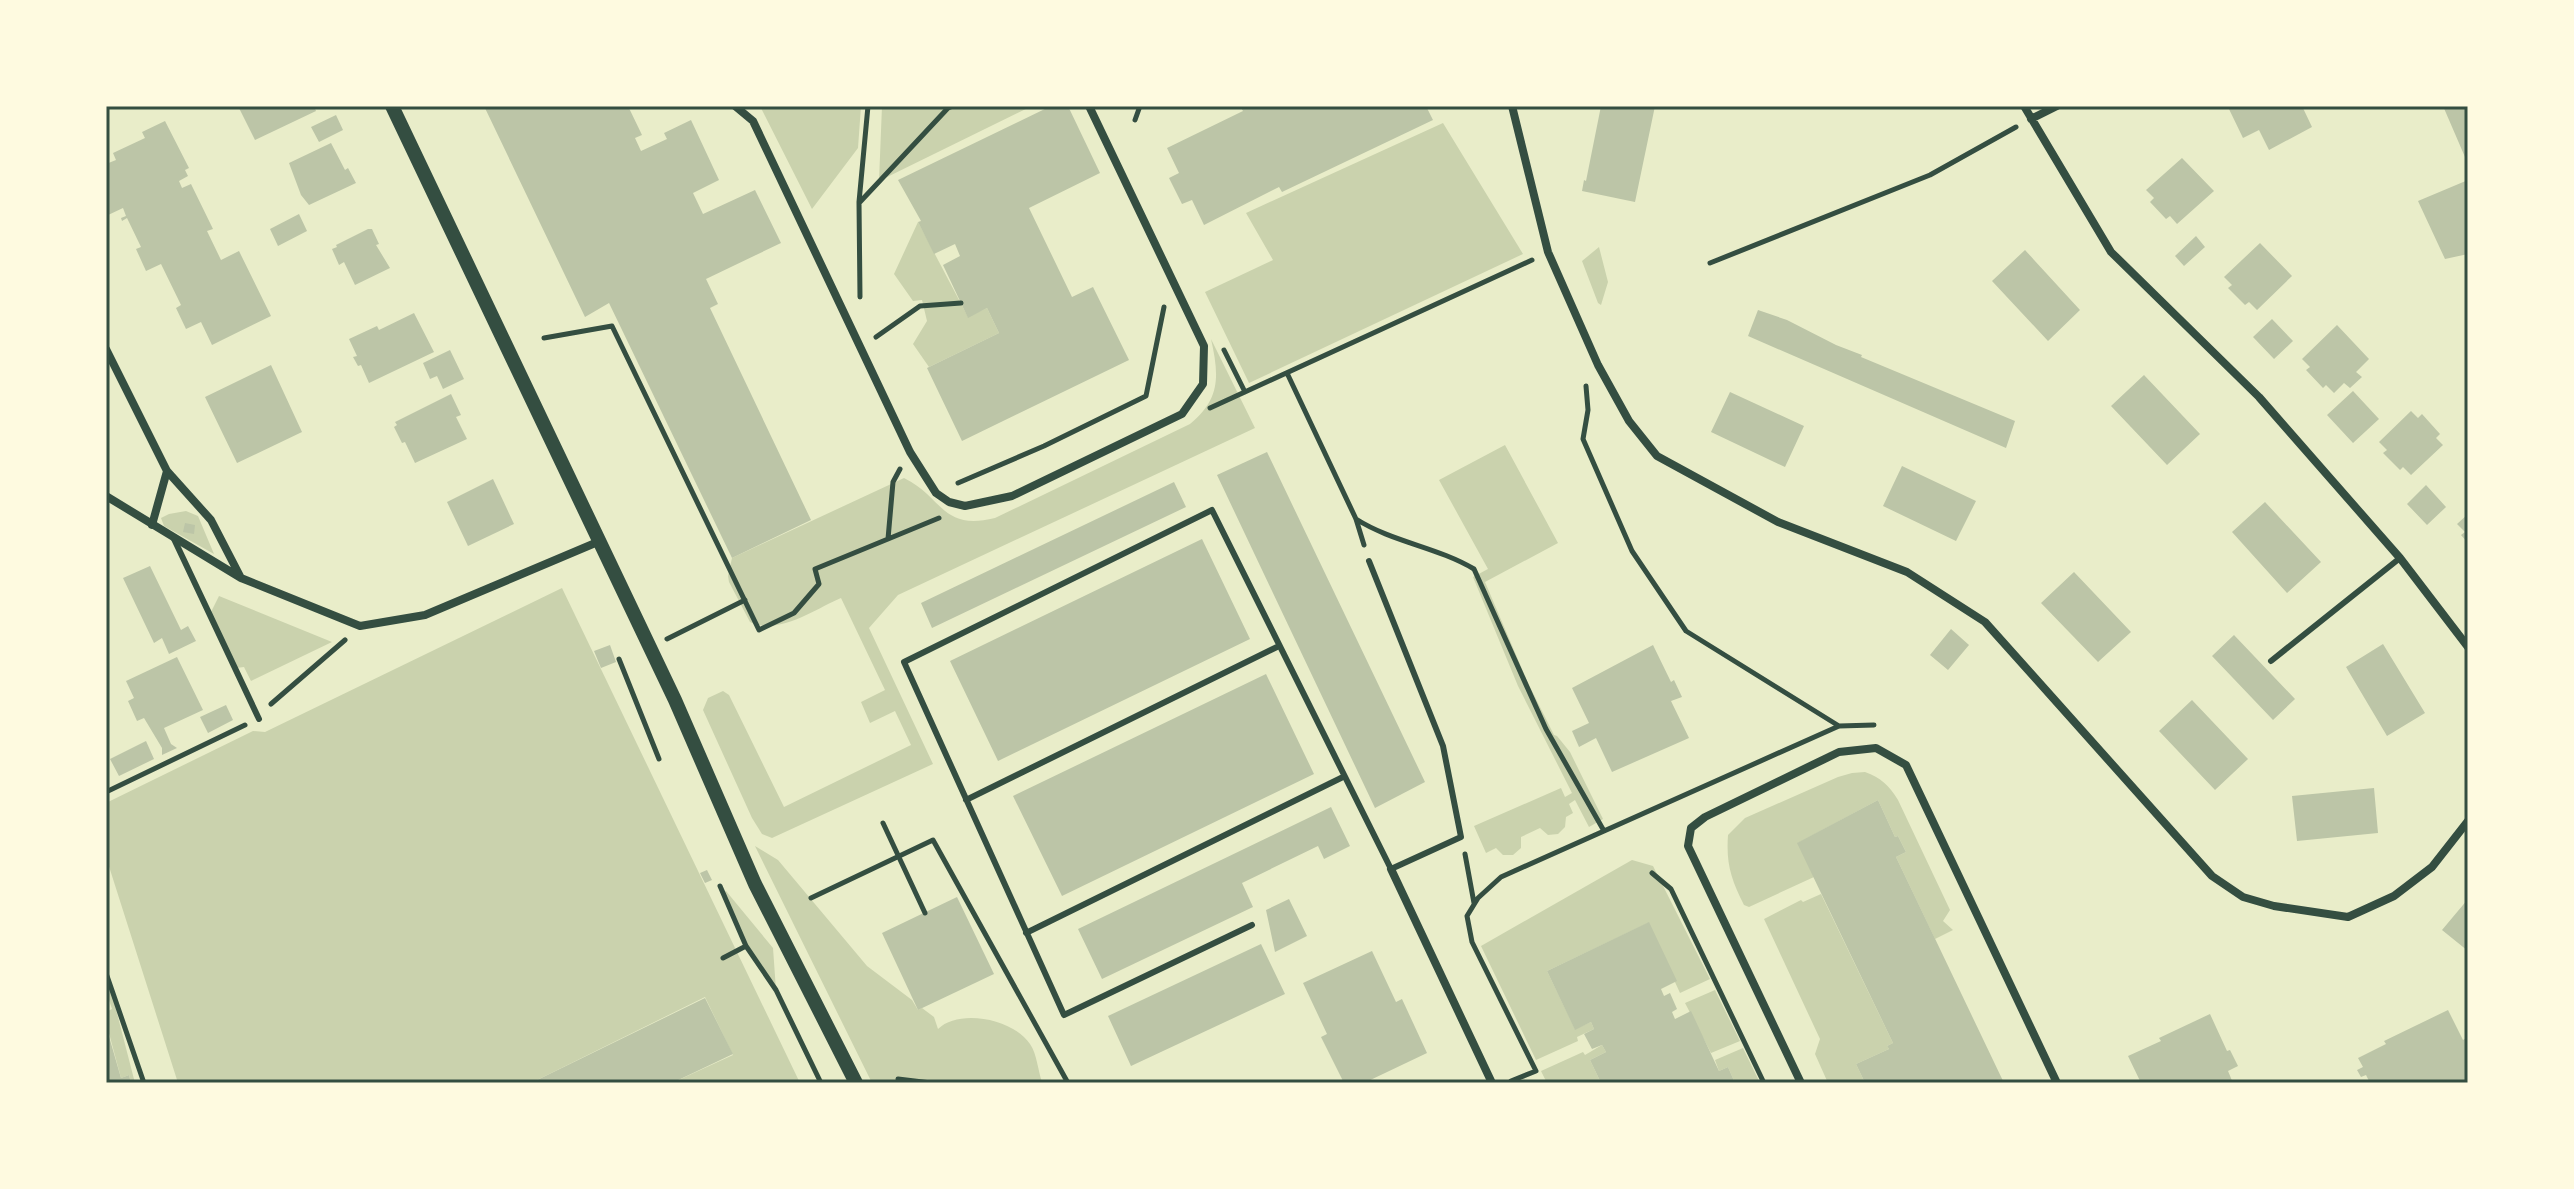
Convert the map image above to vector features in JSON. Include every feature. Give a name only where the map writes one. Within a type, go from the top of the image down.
[{"type":"street","points":[[392,106],[675,700],[755,884],[856,1083]]},
{"type":"street","points":[[735,106],[753,121],[910,452],[936,493],[949,502],[965,506],[1012,496],[1182,414],[1203,384],[1204,346],[1089,106]]},
{"type":"street","points":[[1512,106],[1548,252],[1598,365],[1629,421],[1657,456],[1778,522],[1907,572],[1985,622],[2212,876],[2243,897],[2274,906],[2348,917],[2394,896],[2432,867],[2468,821]]},
{"type":"street","points":[[2026,106],[2111,252],[2259,397],[2400,558],[2468,647]]},
{"type":"street","points":[[2031,119],[2057,106]]},
{"type":"street","points":[[106,349],[167,471],[211,520],[241,578]]},
{"type":"street","points":[[152,525],[167,471]]},
{"type":"street","points":[[106,496],[241,578],[360,626],[425,615],[600,541]]},
{"type":"street","points":[[1801,1083],[1688,846],[1691,828],[1705,817],[1839,752],[1876,748],[1906,765],[2057,1083]]},
{"type":"street","points":[[1391,869],[1492,1083]]},
{"type":"lane","points":[[1252,925],[1064,1015],[904,662],[1212,510],[1391,869],[1461,837],[1443,746],[1369,561]]},
{"type":"lane","points":[[174,539],[259,719]]},
{"type":"lane","points":[[2271,661],[2400,558]]},
{"type":"lane","points":[[966,800],[1279,646]]},
{"type":"lane","points":[[1026,933],[1343,777]]},
{"type":"path","points":[[860,304],[859,202],[868,106]]},
{"type":"path","points":[[859,202],[953,106]]},
{"type":"path","points":[[1135,120],[1140,106]]},
{"type":"path","points":[[1710,263],[1930,175],[2031,119]]},
{"type":"path","points":[[1182,414],[1214,407],[1548,252]]},
{"type":"path","points":[[936,493],[1044,446],[1146,396],[1171,275]]},
{"type":"path","points":[[860,348],[920,306],[961,303]]},
{"type":"path","points":[[544,338],[612,326],[759,630],[794,613],[819,584],[815,569],[965,506]]},
{"type":"path","points":[[1287,373],[1356,519],[1369,561]]},
{"type":"path","points":[[1585,382],[1588,410],[1583,439],[1632,551],[1686,631],[1839,726]]},
{"type":"path","points":[[888,539],[893,482],[910,452]]},
{"type":"path","points":[[1356,519],[1375,531],[1453,557],[1474,569],[1546,729],[1604,831]]},
{"type":"path","points":[[667,639],[745,600]]},
{"type":"path","points":[[619,659],[659,759]]},
{"type":"path","points":[[1506,1083],[1536,1071],[1472,942],[1467,916],[1474,904],[1501,877],[1839,726],[1874,725]]},
{"type":"path","points":[[883,823],[925,913]]},
{"type":"path","points":[[1461,837],[1474,904]]},
{"type":"path","points":[[811,898],[933,840],[1068,1083]]},
{"type":"path","points":[[1652,873],[1671,889],[1764,1083]]},
{"type":"path","points":[[720,886],[746,946],[776,990],[821,1083]]},
{"type":"path","points":[[723,958],[746,946]]},
{"type":"path","points":[[106,973],[144,1083]]},
{"type":"path","points":[[898,1079],[931,1083]]},
{"type":"green space","points":[[760,106],[861,106],[858,148],[812,209]]},
{"type":"green space","points":[[882,106],[1032,106],[879,181]]},
{"type":"green space","points":[[1443,123],[1523,254],[1249,383],[1205,292],[1273,260],[1246,213]]},
{"type":"green space","points":[[918,222],[968,317],[987,308],[999,333],[929,367],[913,344],[927,321],[922,300],[913,301],[894,274]]},
{"type":"green space","points":[[1599,247],[1608,282],[1601,305],[1582,261]]},
{"type":"green space","points":[[1211,339],[1255,428],[898,595],[869,628],[933,764],[772,838],[762,834],[703,710],[708,698],[723,691],[729,695],[784,807],[911,745],[895,711],[870,723],[861,702],[885,690],[841,598],[784,623],[772,626],[750,622],[729,582],[732,558],[904,478],[953,516],[977,521],[995,518],[1190,424],[1207,405],[1215,386]]},
{"type":"green space","points":[[1505,445],[1558,543],[1485,582],[1528,683],[1554,735],[1570,752],[1603,819],[1589,827],[1575,800],[1569,804],[1573,813],[1566,817],[1565,827],[1558,834],[1548,835],[1540,828],[1521,837],[1521,848],[1513,855],[1503,855],[1496,848],[1486,853],[1474,826],[1561,788],[1565,797],[1572,793],[1518,686],[1473,577],[1488,569],[1439,480]]},
{"type":"green space","points":[[186,511],[198,516],[214,554],[164,526],[161,518]]},
{"type":"green space","points":[[562,588],[800,1083],[672,1083],[733,1055],[705,997],[531,1083],[178,1083],[106,857],[106,803],[253,731],[265,732]]},
{"type":"green space","points":[[219,596],[332,642],[251,681],[244,667],[236,668],[209,616]]},
{"type":"green space","points":[[1865,772],[1884,783],[1898,800],[1950,910],[1943,921],[1953,930],[1935,939],[1896,857],[1906,852],[1898,836],[1895,837],[1878,800],[1798,843],[1814,877],[1749,907],[1744,905],[1736,887],[1730,871],[1728,835],[1745,818],[1838,777]]},
{"type":"green space","points":[[755,846],[778,860],[867,966],[912,1000],[918,1010],[922,1008],[934,1017],[938,1029],[959,1019],[972,1018],[986,1019],[1012,1028],[1030,1044],[1042,1082],[872,1083]]},
{"type":"green space","points":[[1632,860],[1653,866],[1710,979],[1680,993],[1648,923],[1547,971],[1575,1029],[1591,1022],[1594,1029],[1577,1037],[1578,1041],[1536,1060],[1481,946]]},
{"type":"green space","points":[[726,891],[773,948],[776,990],[746,946],[723,893]]},
{"type":"green space","points":[[1821,894],[1893,1043],[1887,1046],[1889,1049],[1856,1064],[1865,1083],[1828,1083],[1815,1054],[1820,1039],[1764,919],[1801,900],[1803,902]]},
{"type":"green space","points":[[106,977],[135,1083],[131,1083],[129,1075],[121,1078],[106,1022],[106,1012],[112,1009],[109,1000],[106,1000]]},
{"type":"green space","points":[[1715,990],[1740,1041],[1711,1053],[1685,1003]]},
{"type":"green space","points":[[1602,1045],[1606,1052],[1590,1060],[1601,1083],[1547,1083],[1541,1071],[1583,1052],[1585,1055]]},
{"type":"green space","points":[[1743,1048],[1760,1083],[1735,1083],[1728,1067],[1719,1071],[1715,1060]]},
{"type":"building","points":[[238,106],[314,106],[316,111],[255,140]]},
{"type":"building","points":[[484,106],[628,106],[642,135],[635,138],[641,151],[667,139],[664,133],[691,120],[719,180],[693,193],[703,214],[755,190],[781,243],[706,279],[718,304],[710,308],[811,520],[732,558],[609,303],[585,317]]},
{"type":"building","points":[[1051,106],[1068,106],[1100,173],[1029,208],[1072,297],[1093,287],[1129,360],[962,441],[927,368],[999,333],[987,308],[968,318],[943,265],[960,256],[955,244],[934,254],[918,222],[921,221],[898,180]]},
{"type":"building","points":[[1240,106],[1426,106],[1433,120],[1282,192],[1279,187],[1204,225],[1192,200],[1182,204],[1169,178],[1179,173],[1167,148],[1243,111]]},
{"type":"building","points":[[1601,106],[1655,106],[1635,202],[1582,191]]},
{"type":"building","points":[[2302,106],[2312,127],[2269,150],[2259,130],[2243,138],[2228,107]]},
{"type":"building","points":[[2443,106],[2468,106],[2468,164]]},
{"type":"building","points":[[336,115],[343,130],[319,142],[311,127]]},
{"type":"building","points":[[165,121],[189,168],[185,170],[188,176],[179,181],[182,188],[191,184],[213,229],[207,231],[221,260],[239,251],[271,316],[212,345],[201,322],[186,329],[176,308],[181,305],[161,264],[146,271],[136,249],[141,247],[127,218],[122,221],[121,218],[126,216],[123,208],[106,216],[106,164],[116,160],[113,153],[145,138],[142,132]]},
{"type":"building","points":[[331,143],[345,170],[348,168],[356,183],[309,205],[301,195],[289,163]]},
{"type":"building","points":[[2182,158],[2214,191],[2177,224],[2170,216],[2166,219],[2150,202],[2154,198],[2146,190]]},
{"type":"building","points":[[2468,180],[2468,254],[2445,259],[2418,201]]},
{"type":"building","points":[[299,214],[307,231],[278,246],[270,229]]},
{"type":"building","points":[[372,229],[379,244],[376,245],[390,268],[355,285],[344,262],[339,265],[332,249]]},
{"type":"building","points":[[2196,236],[2205,247],[2184,266],[2175,256]]},
{"type":"building","points":[[2260,243],[2292,276],[2257,310],[2249,302],[2245,305],[2228,288],[2232,285],[2224,277]]},
{"type":"building","points":[[2025,250],[2080,310],[2048,341],[1992,281]]},
{"type":"building","points":[[1758,310],[2015,421],[2006,448],[1748,336]]},
{"type":"building","points":[[414,313],[434,352],[369,383],[361,365],[358,366],[353,357],[357,356],[349,339],[377,326],[379,330]]},
{"type":"building","points":[[2272,319],[2293,341],[2274,359],[2253,337]]},
{"type":"building","points":[[2337,325],[2369,359],[2356,372],[2362,377],[2350,388],[2344,383],[2334,393],[2326,385],[2323,388],[2306,370],[2310,367],[2302,359]]},
{"type":"building","points":[[450,350],[464,379],[443,389],[437,376],[430,379],[423,363]]},
{"type":"building","points":[[271,365],[302,432],[237,463],[205,397]]},
{"type":"building","points":[[2144,375],[2200,434],[2167,465],[2111,406]]},
{"type":"building","points":[[2353,391],[2379,419],[2353,443],[2327,415]]},
{"type":"building","points":[[1730,392],[1804,426],[1785,467],[1711,432]]},
{"type":"building","points":[[451,394],[461,415],[456,417],[467,439],[415,463],[394,427],[397,425],[395,422]]},
{"type":"building","points":[[2411,411],[2418,418],[2422,414],[2440,434],[2436,438],[2443,445],[2411,475],[2403,467],[2400,470],[2383,453],[2387,450],[2379,442]]},
{"type":"building","points":[[1267,452],[1425,782],[1375,808],[1217,475]]},
{"type":"building","points":[[1902,466],[1976,501],[1956,541],[1883,506]]},
{"type":"building","points":[[493,479],[514,524],[468,546],[447,502]]},
{"type":"building","points":[[1174,482],[1186,507],[932,628],[921,603]]},
{"type":"building","points":[[2426,485],[2446,507],[2427,525],[2407,504]]},
{"type":"building","points":[[2265,502],[2321,562],[2287,593],[2232,532]]},
{"type":"building","points":[[2468,514],[2468,543],[2461,535],[2465,532],[2457,524]]},
{"type":"building","points":[[185,523],[195,525],[194,534],[183,532]]},
{"type":"building","points":[[1202,539],[1250,639],[998,761],[950,661]]},
{"type":"building","points":[[150,566],[181,630],[188,626],[196,641],[169,654],[162,638],[154,643],[123,578]]},
{"type":"building","points":[[2074,572],[2131,632],[2098,662],[2041,603]]},
{"type":"building","points":[[1951,629],[1969,645],[1948,670],[1930,655]]},
{"type":"building","points":[[2234,635],[2295,699],[2273,720],[2212,656]]},
{"type":"building","points":[[2383,644],[2425,713],[2387,736],[2346,667]]},
{"type":"building","points":[[610,645],[616,662],[601,668],[594,651]]},
{"type":"building","points":[[1653,645],[1682,697],[1671,701],[1689,738],[1612,772],[1596,738],[1579,747],[1572,731],[1589,723],[1572,688]]},
{"type":"building","points":[[177,657],[203,710],[164,728],[171,744],[177,748],[162,755],[162,748],[144,718],[137,721],[128,701],[134,698],[126,681]]},
{"type":"building","points":[[1266,674],[1314,774],[1062,896],[1013,796]]},
{"type":"building","points":[[2192,700],[2248,759],[2215,790],[2159,731]]},
{"type":"building","points":[[226,705],[233,720],[208,733],[200,717]]},
{"type":"building","points":[[146,741],[154,759],[119,776],[110,759]]},
{"type":"building","points":[[2374,788],[2378,833],[2297,841],[2292,796]]},
{"type":"building","points":[[1878,800],[1895,837],[1898,836],[1906,852],[1896,857],[2004,1083],[1865,1083],[1856,1064],[1889,1049],[1887,1046],[1893,1043],[1797,843]]},
{"type":"building","points":[[1331,807],[1350,846],[1324,859],[1318,846],[1242,883],[1253,907],[1102,979],[1078,929]]},
{"type":"building","points":[[707,870],[712,880],[705,883],[700,873]]},
{"type":"building","points":[[957,897],[994,974],[918,1010],[882,933]]},
{"type":"building","points":[[1289,899],[1307,936],[1275,952],[1266,910]]},
{"type":"building","points":[[2468,899],[2468,951],[2442,930]]},
{"type":"building","points":[[1649,922],[1677,981],[1661,989],[1664,996],[1670,993],[1677,1009],[1672,1012],[1675,1019],[1691,1011],[1719,1071],[1728,1067],[1735,1083],[1601,1083],[1590,1060],[1606,1052],[1602,1045],[1592,1049],[1584,1034],[1594,1029],[1591,1022],[1575,1030],[1547,971]]},
{"type":"building","points":[[1261,944],[1285,994],[1131,1066],[1108,1016]]},
{"type":"building","points":[[1372,951],[1396,1002],[1402,999],[1427,1053],[1364,1083],[1344,1083],[1321,1037],[1327,1034],[1303,983]]},
{"type":"building","points":[[705,998],[733,1054],[672,1083],[531,1083]]},
{"type":"building","points":[[2448,1010],[2463,1040],[2468,1037],[2468,1083],[2370,1083],[2366,1075],[2361,1077],[2357,1070],[2363,1067],[2358,1058],[2386,1044],[2384,1041]]},
{"type":"building","points":[[2210,1014],[2227,1051],[2230,1050],[2238,1066],[2228,1071],[2233,1083],[2141,1083],[2128,1056]]},
{"type":"building","points":[[106,1026],[121,1078],[129,1075],[131,1083],[106,1083]]}]
